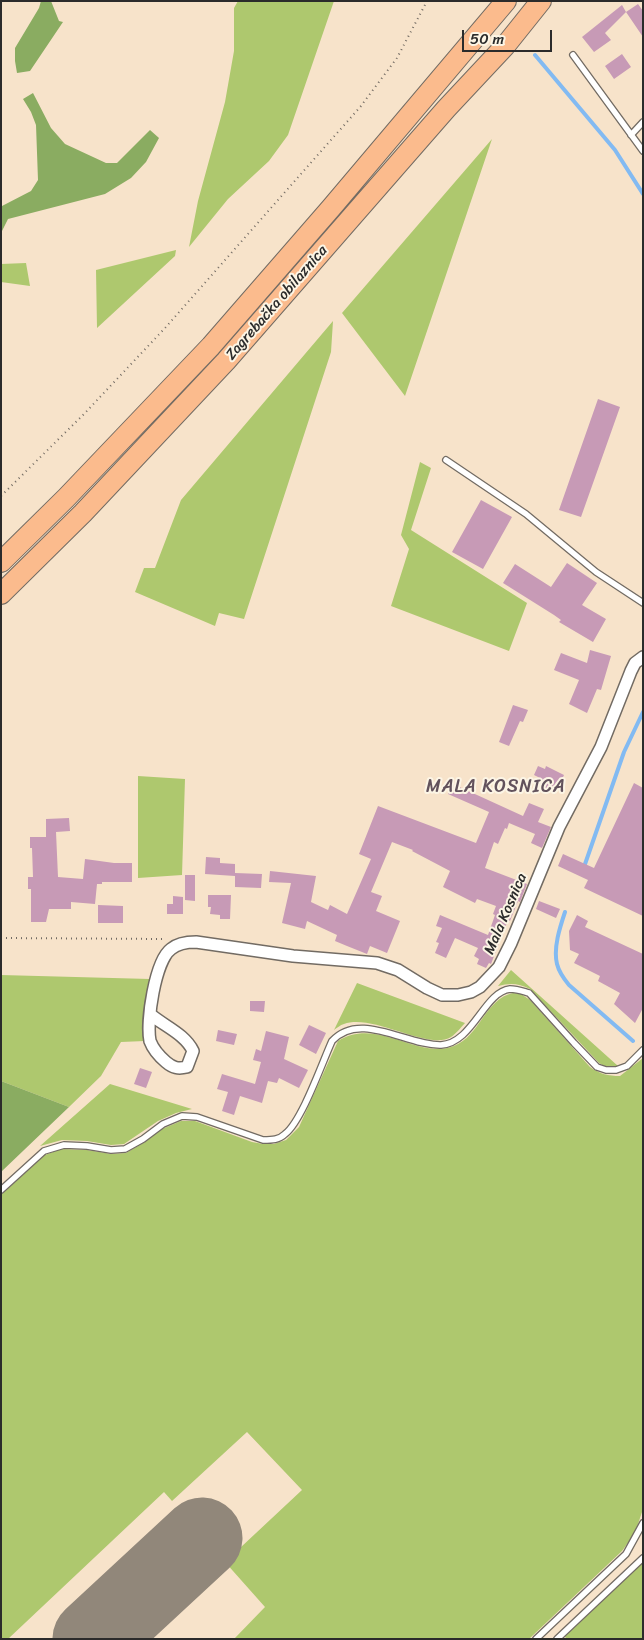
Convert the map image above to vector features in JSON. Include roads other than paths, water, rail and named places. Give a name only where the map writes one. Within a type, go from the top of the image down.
[{"type":"highway","name":"Zagrebačka obilaznica","points":[[1,562],[66,498],[211,346],[331,208],[506,1]]},
{"type":"highway","name":"Zagrebačka obilaznica","points":[[1,594],[90,506],[226,361],[446,109],[505,46],[541,1]]},
{"type":"street","name":"Mala Kosnica","points":[[150,1014],[160,963],[168,950],[184,942],[196,942],[293,956],[377,963],[398,970],[442,995],[458,995],[471,992],[480,987],[499,967],[511,943],[559,826],[600,747],[631,671],[643,657]]},
{"type":"street","points":[[150,1014],[190,1044],[193,1051],[187,1066],[179,1069],[169,1065],[158,1056],[150,1042],[150,1014]]},
{"type":"lane","points":[[572,55],[643,151]]},
{"type":"lane","points":[[631,135],[643,122]]},
{"type":"lane","points":[[446,460],[526,514],[596,572],[643,603]]},
{"type":"lane","points":[[1,1190],[44,1151],[64,1145],[111,1150],[125,1149],[143,1140],[163,1124],[182,1116],[197,1117],[263,1140],[274,1140],[285,1135],[296,1123],[332,1041],[338,1034],[345,1030],[367,1028],[441,1045],[453,1042],[464,1034],[497,995],[508,989],[518,989],[529,993],[574,1043],[598,1066],[606,1070],[616,1070],[627,1066],[643,1050]]},
{"type":"lane","points":[[536,1639],[626,1554],[643,1523]]},
{"type":"lane","points":[[557,1639],[643,1558]]},
{"type":"waterway","points":[[535,55],[615,150],[643,194]]},
{"type":"waterway","points":[[584,867],[624,752],[643,712]]},
{"type":"waterway","points":[[565,912],[556,951],[560,973],[569,985],[633,1041]]},
{"type":"district","name":"MALA KOSNICA","points":[[496,787]]}]
